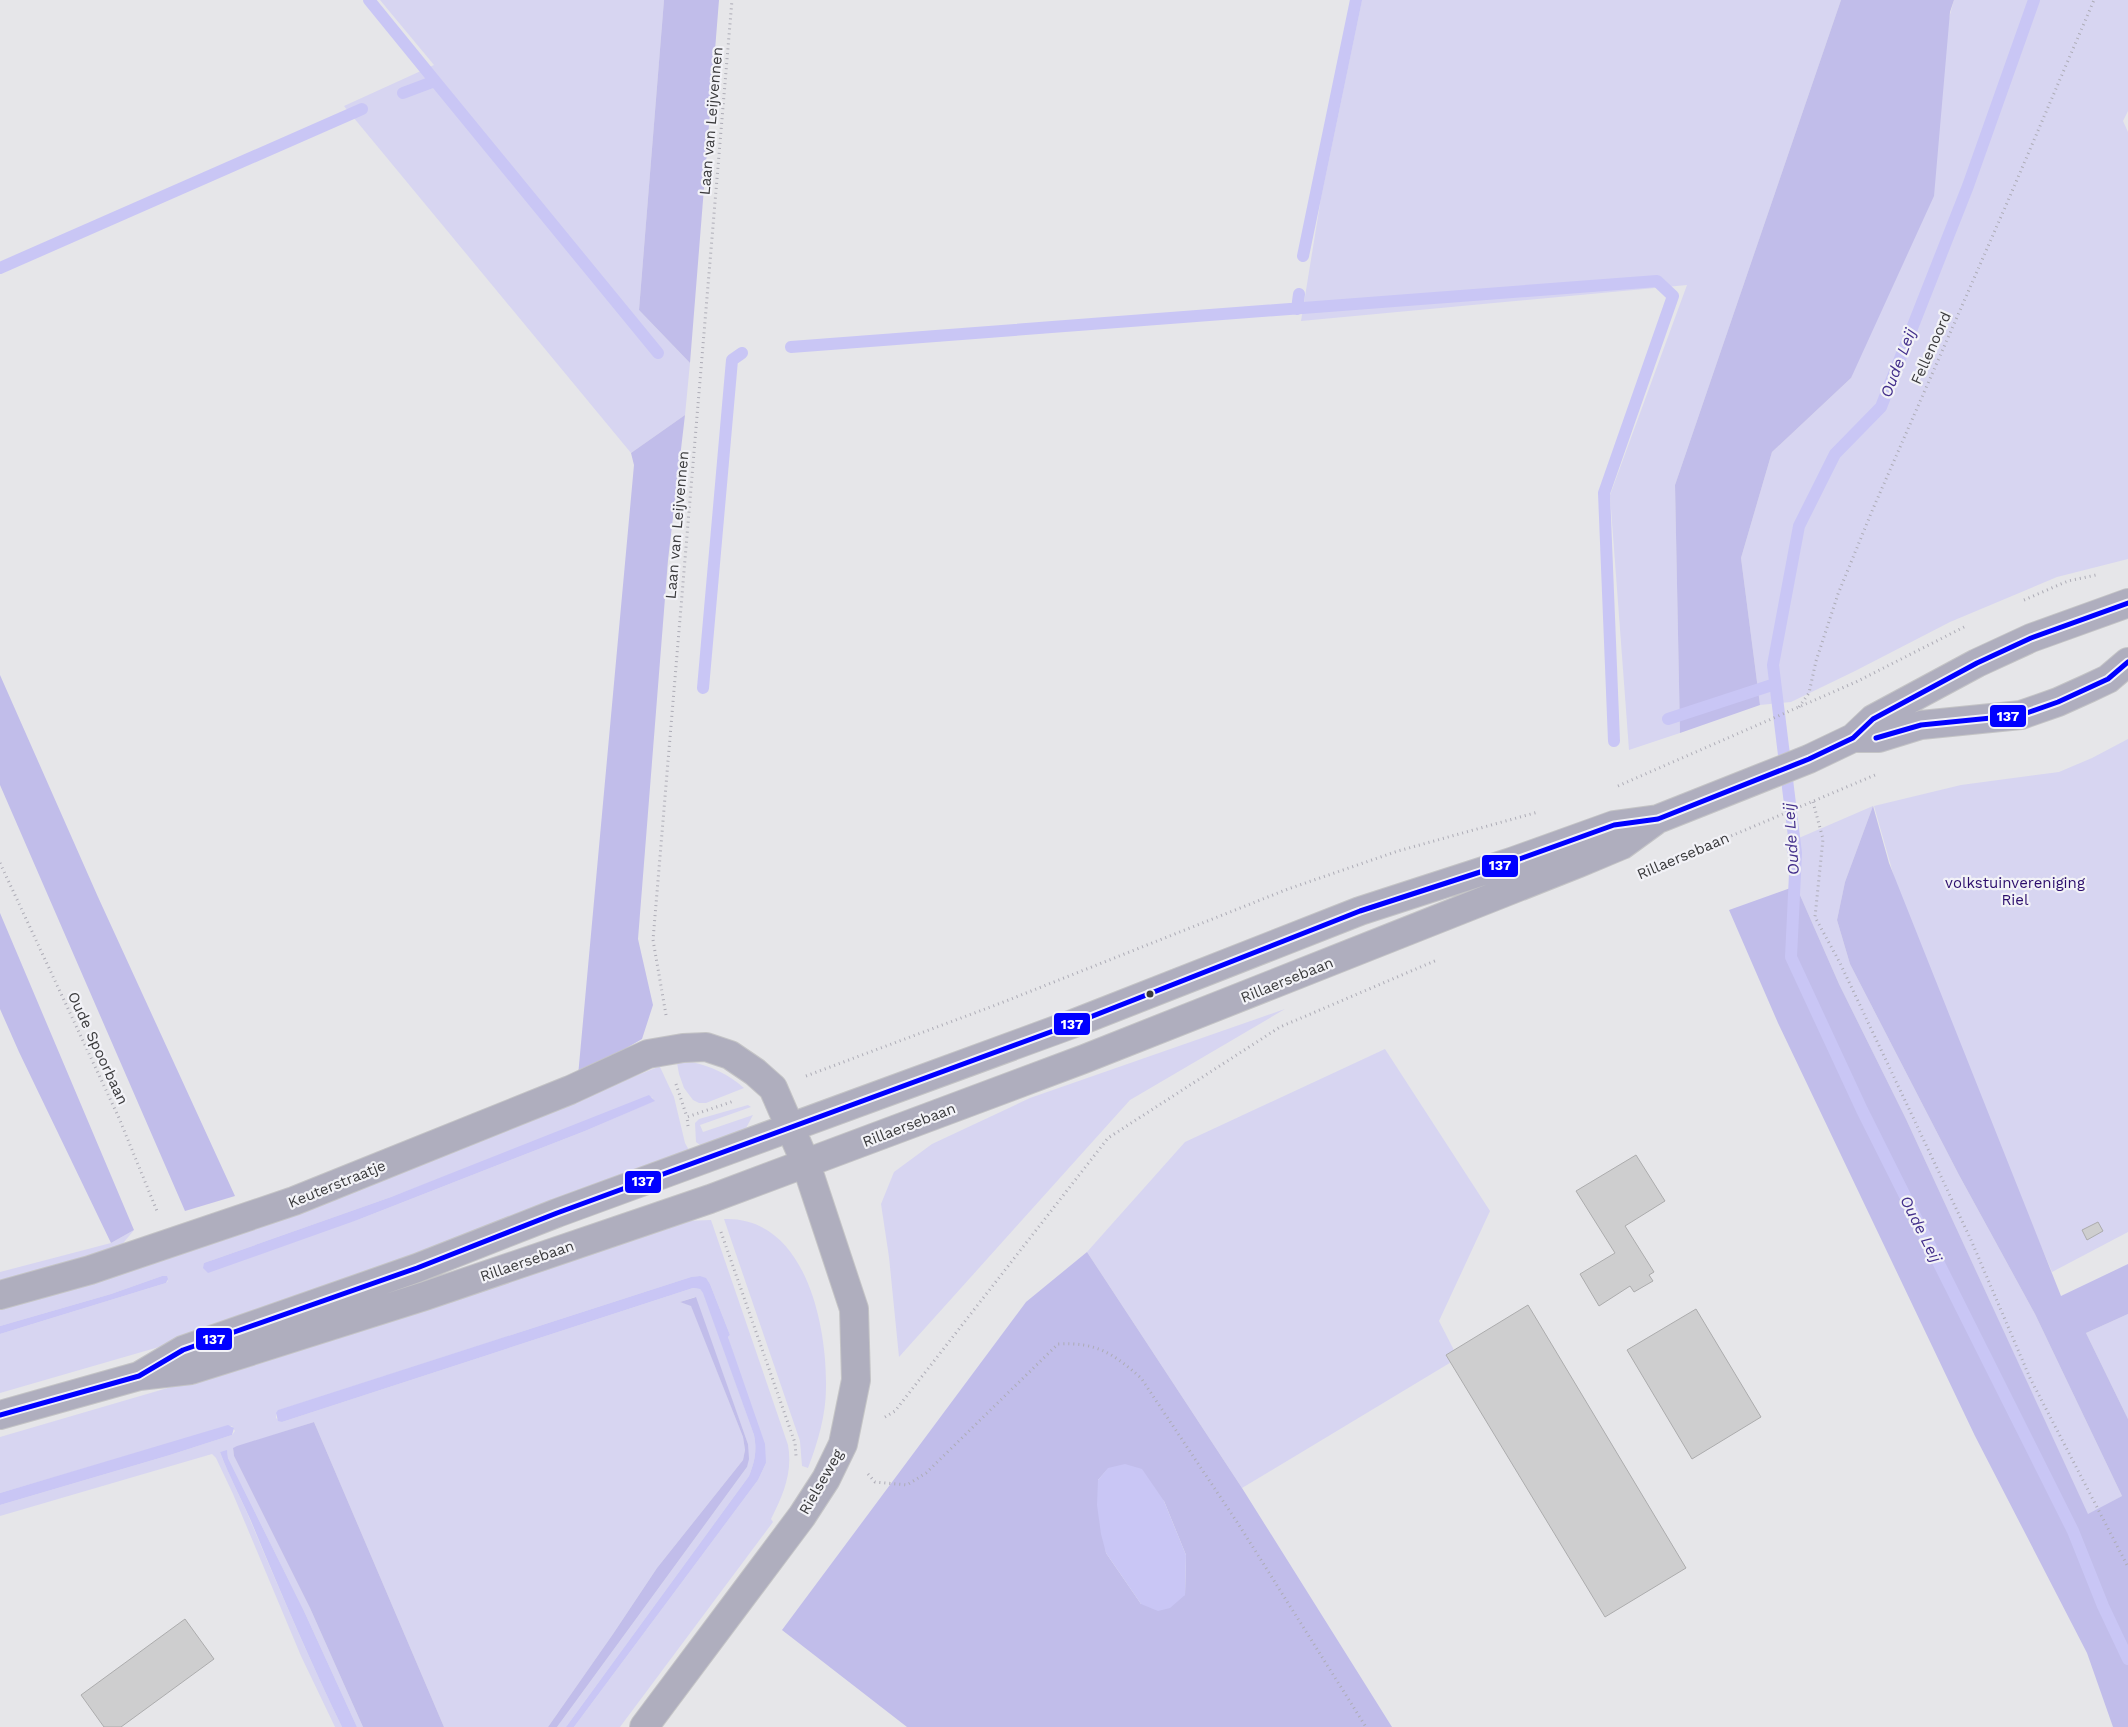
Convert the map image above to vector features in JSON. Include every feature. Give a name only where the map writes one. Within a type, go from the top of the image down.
[{"type":"street","points":[[1853,738],[1873,719],[1977,663],[2031,638],[2128,603]]},
{"type":"street","points":[[1853,738],[1879,738],[1922,725],[2021,715],[2058,702],[2108,679],[2128,662]]},
{"type":"street","name":"Rillaersebaan","points":[[0,1415],[139,1376],[191,1370],[425,1296],[710,1199],[806,1164],[1084,1059],[1562,870],[1622,845],[1658,819],[1809,759],[1853,738]]},
{"type":"street","name":"Rillaersebaan","points":[[139,1376],[183,1350],[417,1268],[557,1213],[1075,1023],[1360,912],[1511,862],[1614,825],[1658,819]]},
{"type":"street","name":"Keuterstraatje","points":[[0,1295],[90,1270],[294,1202],[570,1090],[648,1054],[665,1050],[706,1047],[730,1055],[755,1072],[773,1088]]},
{"type":"street","name":"Rielseweg","points":[[644,1727],[802,1516],[826,1478],[844,1444],[856,1380],[854,1309],[806,1164],[773,1088]]},
{"type":"path","name":"Laan van Leijvennen","points":[[665,1050],[666,1018],[653,940],[732,0]]},
{"type":"path","name":"Fellenoord","points":[[1798,707],[1809,693],[1816,661],[1838,594],[1872,511],[2094,0]]},
{"type":"path","points":[[2017,603],[2068,581],[2102,573]]},
{"type":"path","points":[[1612,788],[1736,736],[1856,682],[1972,623]]},
{"type":"path","name":"Rillaersebaan","points":[[1646,872],[1878,774]]},
{"type":"path","points":[[1813,802],[1823,839],[1815,917],[1840,964],[1971,1240],[2030,1378],[2128,1567]]},
{"type":"path","points":[[697,1162],[687,1117],[773,1088],[1001,1003],[1288,889],[1398,851],[1544,810]]},
{"type":"path","name":"Oude Spoorbaan","points":[[0,863],[119,1118],[170,1244]]},
{"type":"path","points":[[1366,1727],[1239,1525],[1141,1378],[1121,1361],[1101,1349],[1078,1343],[1058,1344],[926,1473],[906,1485],[875,1482],[844,1444],[895,1411],[1108,1138],[1280,1027],[1445,957]]},
{"type":"path","points":[[710,1199],[795,1443],[797,1461]]},
{"type":"green space","points":[[380,0],[664,0],[639,310],[690,363],[685,415],[631,453],[344,106],[434,65]]},
{"type":"green space","points":[[1362,0],[1841,0],[1675,485],[1680,733],[1629,750],[1610,495],[1687,285],[1301,321],[1321,198]]},
{"type":"green space","points":[[1954,0],[2128,0],[2128,111],[2123,121],[2128,132],[2128,559],[2057,577],[1950,622],[1791,702],[1760,705],[1741,558],[1772,452],[1851,378]]},
{"type":"green space","name":"volkstuinvereniging Riel","points":[[2128,739],[2128,1232],[2052,1272],[1915,951],[1874,806],[1961,785],[2059,772],[2092,758]]},
{"type":"green space","points":[[1873,806],[1845,882],[1837,920],[1850,964],[1959,1175],[2035,1314],[2122,1496],[2088,1515],[1906,1119],[1839,984],[1796,886],[1785,844]]},
{"type":"green space","points":[[1285,1009],[1130,1100],[899,1357],[889,1257],[881,1204],[894,1172],[932,1144],[1030,1098]]},
{"type":"green space","points":[[1385,1049],[1490,1211],[1439,1321],[1458,1358],[1242,1488],[1087,1252],[1185,1142]]},
{"type":"green space","points":[[692,1062],[720,1072],[744,1088],[706,1103],[699,1103],[693,1100],[684,1088],[677,1063]]},
{"type":"green space","points":[[658,1067],[660,1067],[674,1097],[685,1143],[690,1152],[240,1321],[159,1347],[0,1393],[0,1334],[168,1281],[162,1276],[111,1294],[0,1326],[0,1303],[295,1211]],"holes":[[[652,1097],[654,1101],[585,1131],[360,1219],[204,1263],[391,1197]]]},
{"type":"green space","points":[[748,1105],[751,1107],[700,1125],[703,1132],[753,1115],[745,1130],[704,1148],[696,1142],[695,1123],[699,1119]]},
{"type":"green space","points":[[724,1219],[752,1223],[774,1235],[792,1254],[806,1278],[816,1305],[822,1334],[826,1397],[821,1428],[808,1468],[802,1466],[800,1441]]},
{"type":"green space","points":[[711,1220],[788,1445],[788,1474],[783,1493],[771,1519],[773,1522],[620,1727],[574,1727],[758,1480],[766,1463],[728,1337],[730,1335],[710,1284],[702,1277],[691,1277],[279,1410],[276,1414],[276,1418],[282,1422],[693,1288],[700,1289],[704,1293],[754,1435],[755,1455],[753,1465],[749,1476],[566,1727],[557,1727],[747,1467],[748,1444],[695,1297],[680,1302],[691,1305],[743,1437],[745,1450],[743,1460],[657,1568],[548,1727],[444,1727],[314,1422],[233,1448],[234,1456],[310,1608],[363,1727],[357,1727],[304,1611],[228,1458],[227,1451],[220,1452],[227,1470],[342,1727],[335,1727],[301,1656],[233,1494],[216,1458],[212,1454],[0,1516],[0,1505],[170,1455],[232,1435],[235,1431],[232,1426],[228,1426],[0,1493],[0,1437],[253,1363],[685,1221]]},
{"type":"green space","points":[[134,1230],[120,1247],[0,1288],[0,1272],[111,1243]]},
{"type":"green space","points":[[2128,1314],[2128,1419],[2086,1333]]},
{"type":"shaded area","points":[[664,0],[719,0],[690,363],[639,310]]},
{"type":"shaded area","points":[[1841,0],[1954,0],[1950,12],[1934,196],[1851,378],[1772,452],[1741,558],[1760,705],[1680,733],[1675,485]]},
{"type":"shaded area","points":[[685,415],[668,560],[638,939],[653,1005],[642,1039],[578,1076],[634,465],[631,453]]},
{"type":"shaded area","points":[[0,675],[98,897],[235,1196],[185,1211],[0,785]]},
{"type":"shaded area","points":[[1873,806],[1889,863],[2061,1296],[2128,1264],[2128,1314],[2086,1333],[2128,1419],[2128,1727],[2113,1727],[2087,1653],[1975,1436],[1778,1023],[1729,910],[1796,886],[1839,984],[1906,1119],[2088,1514],[2122,1496],[2035,1314],[1959,1175],[1850,964],[1837,920],[1845,882]]},
{"type":"shaded area","points":[[0,913],[134,1230],[111,1243],[0,1009]]},
{"type":"shaded area","points":[[1087,1252],[1242,1488],[1392,1727],[907,1727],[782,1630],[1026,1302]],"holes":[[[1106,1471],[1164,1501],[1186,1555],[1185,1595],[1141,1604],[1106,1553],[1098,1480]]]},
{"type":"shaded area","points":[[696,1297],[748,1444],[749,1459],[747,1467],[557,1727],[548,1727],[657,1568],[743,1460],[745,1450],[743,1437],[691,1306],[680,1302]]},
{"type":"shaded area","points":[[314,1422],[444,1727],[363,1727],[310,1608],[234,1456],[233,1448],[237,1446]]},
{"type":"water","points":[[649,1095],[655,1101],[585,1131],[360,1219],[208,1273],[203,1268],[204,1263],[391,1197]]},
{"type":"water","points":[[162,1276],[167,1276],[166,1283],[0,1334],[0,1326],[111,1294]]},
{"type":"water","points":[[700,1276],[706,1278],[710,1284],[730,1335],[728,1337],[765,1444],[766,1463],[758,1480],[574,1727],[566,1727],[749,1476],[753,1465],[755,1456],[754,1435],[700,1289],[693,1288],[282,1422],[278,1421],[276,1413],[278,1410],[691,1277]]},
{"type":"water","points":[[228,1425],[234,1428],[232,1435],[0,1505],[0,1493]]},
{"type":"water","points":[[227,1450],[228,1458],[304,1611],[357,1727],[342,1727],[295,1625],[220,1452]]},
{"type":"water","points":[[1125,1464],[1142,1469],[1164,1501],[1186,1555],[1185,1595],[1170,1608],[1158,1611],[1141,1604],[1106,1553],[1097,1505],[1098,1480],[1108,1468]]},
{"type":"building","points":[[1636,1155],[1665,1201],[1625,1226],[1654,1272],[1649,1275],[1653,1281],[1634,1292],[1630,1286],[1599,1306],[1580,1274],[1615,1253],[1576,1191]]},
{"type":"building","points":[[2098,1222],[2103,1231],[2087,1240],[2082,1230]]},
{"type":"building","points":[[1528,1305],[1686,1568],[1605,1617],[1446,1355]]},
{"type":"building","points":[[1696,1309],[1761,1417],[1692,1459],[1627,1350]]},
{"type":"building","points":[[185,1619],[214,1659],[121,1727],[104,1727],[81,1695]]},
{"type":"waterway","points":[[369,0],[435,81]]},
{"type":"waterway","points":[[1303,256],[1356,0]]},
{"type":"waterway","name":"Oude Leij","points":[[2034,0],[1968,186],[1881,407],[1835,454],[1799,526],[1773,665],[1796,853],[1791,957],[1862,1110],[2073,1531],[2103,1606],[2128,1659]]},
{"type":"waterway","points":[[403,93],[435,81],[658,353]]},
{"type":"waterway","points":[[0,268],[362,109]]},
{"type":"waterway","points":[[791,347],[1657,281],[1673,296],[1604,493],[1614,741]]},
{"type":"waterway","points":[[1297,309],[1299,294]]},
{"type":"waterway","points":[[703,688],[732,360],[742,353]]},
{"type":"waterway","points":[[1668,719],[1775,684]]},
{"type":"transit line","name":"137","points":[[0,1415],[139,1376],[183,1350],[417,1268],[557,1213],[1075,1023],[1360,911],[1511,862],[1614,825],[1658,819],[1809,759],[1853,738],[1873,719],[1977,663],[2031,638],[2128,603]]},
{"type":"transit line","name":"137","points":[[1876,738],[1921,725],[2021,715],[2058,702],[2108,679],[2128,662]]}]
